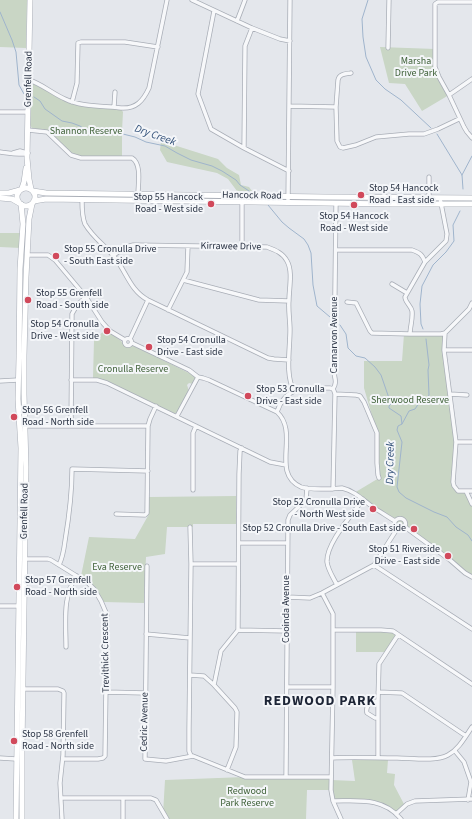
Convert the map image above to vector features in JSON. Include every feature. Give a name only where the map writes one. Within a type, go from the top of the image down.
[{"type":"main road","name":"Grenfell Road","points":[[30,0],[28,155],[29,179],[32,190]]},
{"type":"main road","name":"Grenfell Road","points":[[21,189],[24,182],[28,155]]},
{"type":"main road","points":[[0,193],[9,193],[26,188],[32,190],[35,196],[33,202],[26,206],[12,200],[0,198]]},
{"type":"main road","points":[[20,204],[17,200],[17,196],[21,189]]},
{"type":"main road","name":"Hancock Road","points":[[32,190],[42,193],[472,198]]},
{"type":"main road","points":[[336,203],[337,197]]},
{"type":"main road","name":"Hancock Road","points":[[33,202],[46,199],[472,204]]},
{"type":"main road","name":"Grenfell Road","points":[[22,819],[20,689],[22,559],[26,467],[25,426],[21,380],[29,219],[33,202]]},
{"type":"main road","name":"Grenfell Road","points":[[20,204],[23,224],[21,255],[22,559]]},
{"type":"main road","points":[[21,255],[27,255]]},
{"type":"main road","name":"Grenfell Road","points":[[16,819],[16,759],[20,689]]},
{"type":"street","points":[[29,80],[35,82],[52,93],[77,104],[128,108],[133,107],[140,102],[149,88],[167,0]]},
{"type":"street","points":[[192,0],[280,40],[290,41]]},
{"type":"street","points":[[237,21],[245,0]]},
{"type":"street","points":[[288,202],[290,0]]},
{"type":"street","points":[[388,48],[389,0]]},
{"type":"street","points":[[472,2],[438,2],[435,10],[435,67],[459,119],[472,138]]},
{"type":"street","points":[[214,11],[198,94],[211,129],[289,171]]},
{"type":"street","points":[[244,148],[245,46],[252,28]]},
{"type":"street","points":[[72,102],[78,83],[78,43],[125,42],[158,47]]},
{"type":"street","points":[[350,73],[338,78],[336,142],[340,147],[343,148],[356,145],[376,137],[424,134],[459,119]]},
{"type":"street","points":[[449,95],[472,79]]},
{"type":"street","points":[[114,107],[115,92]]},
{"type":"street","points":[[289,106],[336,107]]},
{"type":"street","points":[[0,112],[28,112]]},
{"type":"street","points":[[28,130],[47,132],[71,155],[76,157],[132,158],[138,166],[138,194]]},
{"type":"street","points":[[0,156],[0,152],[28,155]]},
{"type":"street","points":[[429,176],[429,197]]},
{"type":"street","points":[[242,196],[242,247]]},
{"type":"street","points":[[410,334],[412,310],[405,297],[425,262],[443,244],[447,237],[440,198]]},
{"type":"street","points":[[82,200],[83,216],[86,224],[113,256],[139,295],[268,358],[289,360]]},
{"type":"street","name":"Carnarvon Avenue","points":[[333,488],[335,394],[333,389],[336,381],[334,373],[336,203]]},
{"type":"street","name":"Kirrawee Drive","points":[[113,256],[128,246],[267,247],[282,255],[288,262],[290,271],[289,380],[294,391]]},
{"type":"street","points":[[168,310],[187,272],[188,246]]},
{"type":"street","points":[[336,250],[412,250],[423,255],[425,262]]},
{"type":"street","points":[[27,255],[44,255],[51,257],[60,265],[86,297],[97,316],[106,326],[114,334],[125,340],[127,345],[132,343]]},
{"type":"street","points":[[183,280],[259,300],[289,301]]},
{"type":"street","points":[[392,284],[407,293]]},
{"type":"street","points":[[71,425],[72,314],[77,305],[86,297]]},
{"type":"street","points":[[130,339],[148,300]]},
{"type":"street","points":[[347,302],[356,303],[372,333],[410,334],[445,333],[469,309],[472,303]]},
{"type":"street","points":[[445,333],[444,350],[456,442],[454,486],[458,491],[472,491]]},
{"type":"street","points":[[125,340],[130,339]]},
{"type":"street","points":[[130,339],[132,343],[189,370],[198,377],[209,380],[280,415],[287,431],[286,464],[289,476],[301,487],[346,489],[364,499],[372,507],[395,521],[398,519],[404,520],[406,523],[405,527]]},
{"type":"street","points":[[444,350],[472,350]]},
{"type":"street","points":[[177,416],[198,377]]},
{"type":"street","points":[[0,381],[21,380]]},
{"type":"street","points":[[71,380],[97,380],[103,382],[177,416],[270,462],[286,464]]},
{"type":"street","points":[[276,412],[280,403],[285,397],[294,391],[310,388],[333,389]]},
{"type":"street","points":[[335,394],[356,394],[360,396],[364,402],[377,433],[377,469],[379,478]]},
{"type":"street","points":[[450,394],[467,395]]},
{"type":"street","points":[[116,514],[146,514],[148,426],[156,406]]},
{"type":"street","points":[[25,426],[148,426]]},
{"type":"street","points":[[193,490],[193,433],[196,426]]},
{"type":"street","points":[[456,442],[472,442]]},
{"type":"street","points":[[214,685],[221,651],[238,630],[239,474],[240,452],[242,448]]},
{"type":"street","points":[[59,565],[64,548],[69,518],[72,491],[72,470],[148,471]]},
{"type":"street","name":"Cooinda Avenue","points":[[286,777],[288,520],[290,515],[306,500],[307,488]]},
{"type":"street","points":[[466,491],[472,504]]},
{"type":"street","points":[[337,585],[327,562],[329,550],[332,543],[364,499]]},
{"type":"street","points":[[395,521],[394,525],[397,529]]},
{"type":"street","points":[[190,527],[189,751],[191,756],[245,777],[331,778]]},
{"type":"street","points":[[397,529],[402,529],[405,527]]},
{"type":"street","points":[[405,527],[472,577]]},
{"type":"street","points":[[287,597],[310,598],[374,565],[397,529]]},
{"type":"street","points":[[239,543],[287,543]]},
{"type":"street","name":"Trevithick Crescent","points":[[22,559],[48,559],[77,576],[91,585],[107,612],[105,756],[98,759],[63,758]]},
{"type":"street","points":[[191,564],[238,564]]},
{"type":"street","points":[[374,565],[472,629]]},
{"type":"street","name":"Cedric Avenue","points":[[147,566],[145,758],[166,761],[191,756]]},
{"type":"street","points":[[66,647],[66,602],[68,591],[73,580],[77,576]]},
{"type":"street","points":[[322,593],[332,614],[333,687],[331,778],[333,801],[341,819]]},
{"type":"street","points":[[0,606],[21,606]]},
{"type":"street","points":[[238,630],[287,631]]},
{"type":"street","points":[[333,630],[393,631],[472,684]]},
{"type":"street","points":[[146,634],[190,638]]},
{"type":"street","points":[[378,758],[378,692],[380,664],[398,635]]},
{"type":"street","points":[[190,675],[204,676],[236,708],[236,747],[227,770]]},
{"type":"street","points":[[287,687],[333,687]]},
{"type":"street","points":[[20,689],[58,689],[64,693],[63,758],[60,783],[62,819]]},
{"type":"street","points":[[106,692],[145,693]]},
{"type":"street","points":[[378,692],[402,693],[466,736]]},
{"type":"street","points":[[378,701],[375,701],[366,709],[367,713],[375,718],[378,718]]},
{"type":"street","points":[[332,758],[435,758],[447,756],[455,751],[472,727]]},
{"type":"street","points":[[396,814],[407,804],[415,801],[470,799],[471,782],[464,762],[455,751]]},
{"type":"street","points":[[0,758],[16,759]]},
{"type":"street","points":[[61,798],[151,798],[156,800],[167,819]]},
{"type":"street","points":[[123,798],[123,819]]},
{"type":"street","points":[[333,801],[372,802],[386,806],[401,819]]},
{"type":"green space","points":[[0,0],[27,0],[26,48],[0,47]]},
{"type":"green space","name":"Marsha Drive Park","points":[[380,47],[435,49],[435,67],[449,95],[422,111],[405,84],[389,83]]},
{"type":"green space","name":"Shannon Reserve","points":[[32,83],[35,83],[71,104],[88,107],[121,109],[123,112],[122,157],[81,157],[72,154],[48,131],[32,128],[30,125]]},
{"type":"green space","points":[[161,141],[218,159],[227,168],[239,175],[241,185],[249,187],[252,191],[237,191],[228,179],[217,173],[167,162],[160,150]]},
{"type":"green space","points":[[0,233],[22,233],[21,248],[0,247]]},
{"type":"green space","name":"Cronulla Reserve","points":[[106,329],[126,346],[138,348],[189,373],[196,378],[193,384],[189,383],[187,385],[189,391],[178,412],[173,413],[105,381],[93,378],[94,340]]},
{"type":"green space","name":"Sherwood Reserve","points":[[445,333],[444,350],[456,442],[453,482],[458,491],[467,493],[472,503],[472,577],[441,553],[354,493],[379,478],[377,433],[364,388],[364,361],[402,361],[404,334]]},
{"type":"green space","name":"Eva Reserve","points":[[236,496],[236,524],[193,524],[193,527],[167,527],[165,554],[146,557],[144,603],[104,602],[89,581],[81,576],[89,537],[135,539],[149,514],[149,497]]},
{"type":"green space","points":[[356,632],[392,632],[396,635],[385,652],[356,652]]},
{"type":"green space","name":"Redwood Park Reserve","points":[[352,760],[388,760],[387,773],[395,774],[394,785],[405,806],[396,814],[372,802],[333,801],[331,790],[307,790],[306,819],[167,819],[163,814],[165,780],[245,777],[331,777],[331,780],[355,781]]},
{"type":"waterway","points":[[368,0],[362,19],[363,37],[366,57],[376,80],[385,89],[401,100],[431,128]]},
{"type":"waterway","name":"Dry Creek","points":[[0,12],[16,52],[19,85],[24,94]]},
{"type":"waterway","name":"Dry Creek","points":[[34,97],[40,101],[45,109],[62,121],[80,126],[92,133],[101,129],[108,129],[146,142],[165,146],[191,160],[212,166],[222,171],[249,191]]},
{"type":"waterway","points":[[437,134],[462,175],[463,189]]},
{"type":"waterway","points":[[462,175],[472,156]]},
{"type":"waterway","name":"Dry Creek","points":[[268,205],[282,222],[304,239],[308,245],[311,253],[313,285],[317,306],[330,317]]},
{"type":"waterway","points":[[423,329],[421,324],[420,304],[422,286],[433,265],[446,252],[454,241],[453,225],[460,211]]},
{"type":"waterway","name":"Dry Creek","points":[[340,325],[346,334],[348,348],[356,356],[365,358],[381,375],[391,404],[389,408],[401,416],[402,424],[398,426],[397,430],[402,442],[397,487],[399,492],[406,498],[447,517],[456,527],[468,535],[472,541]]},
{"type":"waterway","points":[[402,424],[409,411],[415,409],[421,400],[427,398],[429,395],[429,365],[426,339]]},
{"type":"place","name":"Stop 54 Hancock Road - East side","points":[[361,195]]},
{"type":"place","name":"Stop 55 Hancock Road - West side","points":[[211,204]]},
{"type":"place","name":"Stop 54 Hancock Road - West side","points":[[354,205]]},
{"type":"place","name":"Stop 55 Cronulla Drive - South East side","points":[[56,256]]},
{"type":"place","name":"Stop 55 Grenfell Road - South side","points":[[28,300]]},
{"type":"place","name":"Stop 54 Cronulla Drive - West side","points":[[107,331]]},
{"type":"place","name":"Stop 54 Cronulla Drive - East side","points":[[149,347]]},
{"type":"place","name":"Stop 53 Cronulla Drive - East side","points":[[248,396]]},
{"type":"place","name":"Stop 56 Grenfell Road - North side","points":[[14,417]]},
{"type":"place","name":"Stop 52 Cronulla Drive - North West side","points":[[373,509]]},
{"type":"place","name":"Stop 52 Cronulla Drive - South East side","points":[[414,529]]},
{"type":"place","name":"Stop 51 Riverside Drive - East side","points":[[448,556]]},
{"type":"place","name":"Stop 57 Grenfell Road - North side","points":[[17,587]]},
{"type":"place","name":"Stop 58 Grenfell Road - North side","points":[[14,741]]},
{"type":"district","name":"REDWOOD PARK","points":[[320,702]]}]
